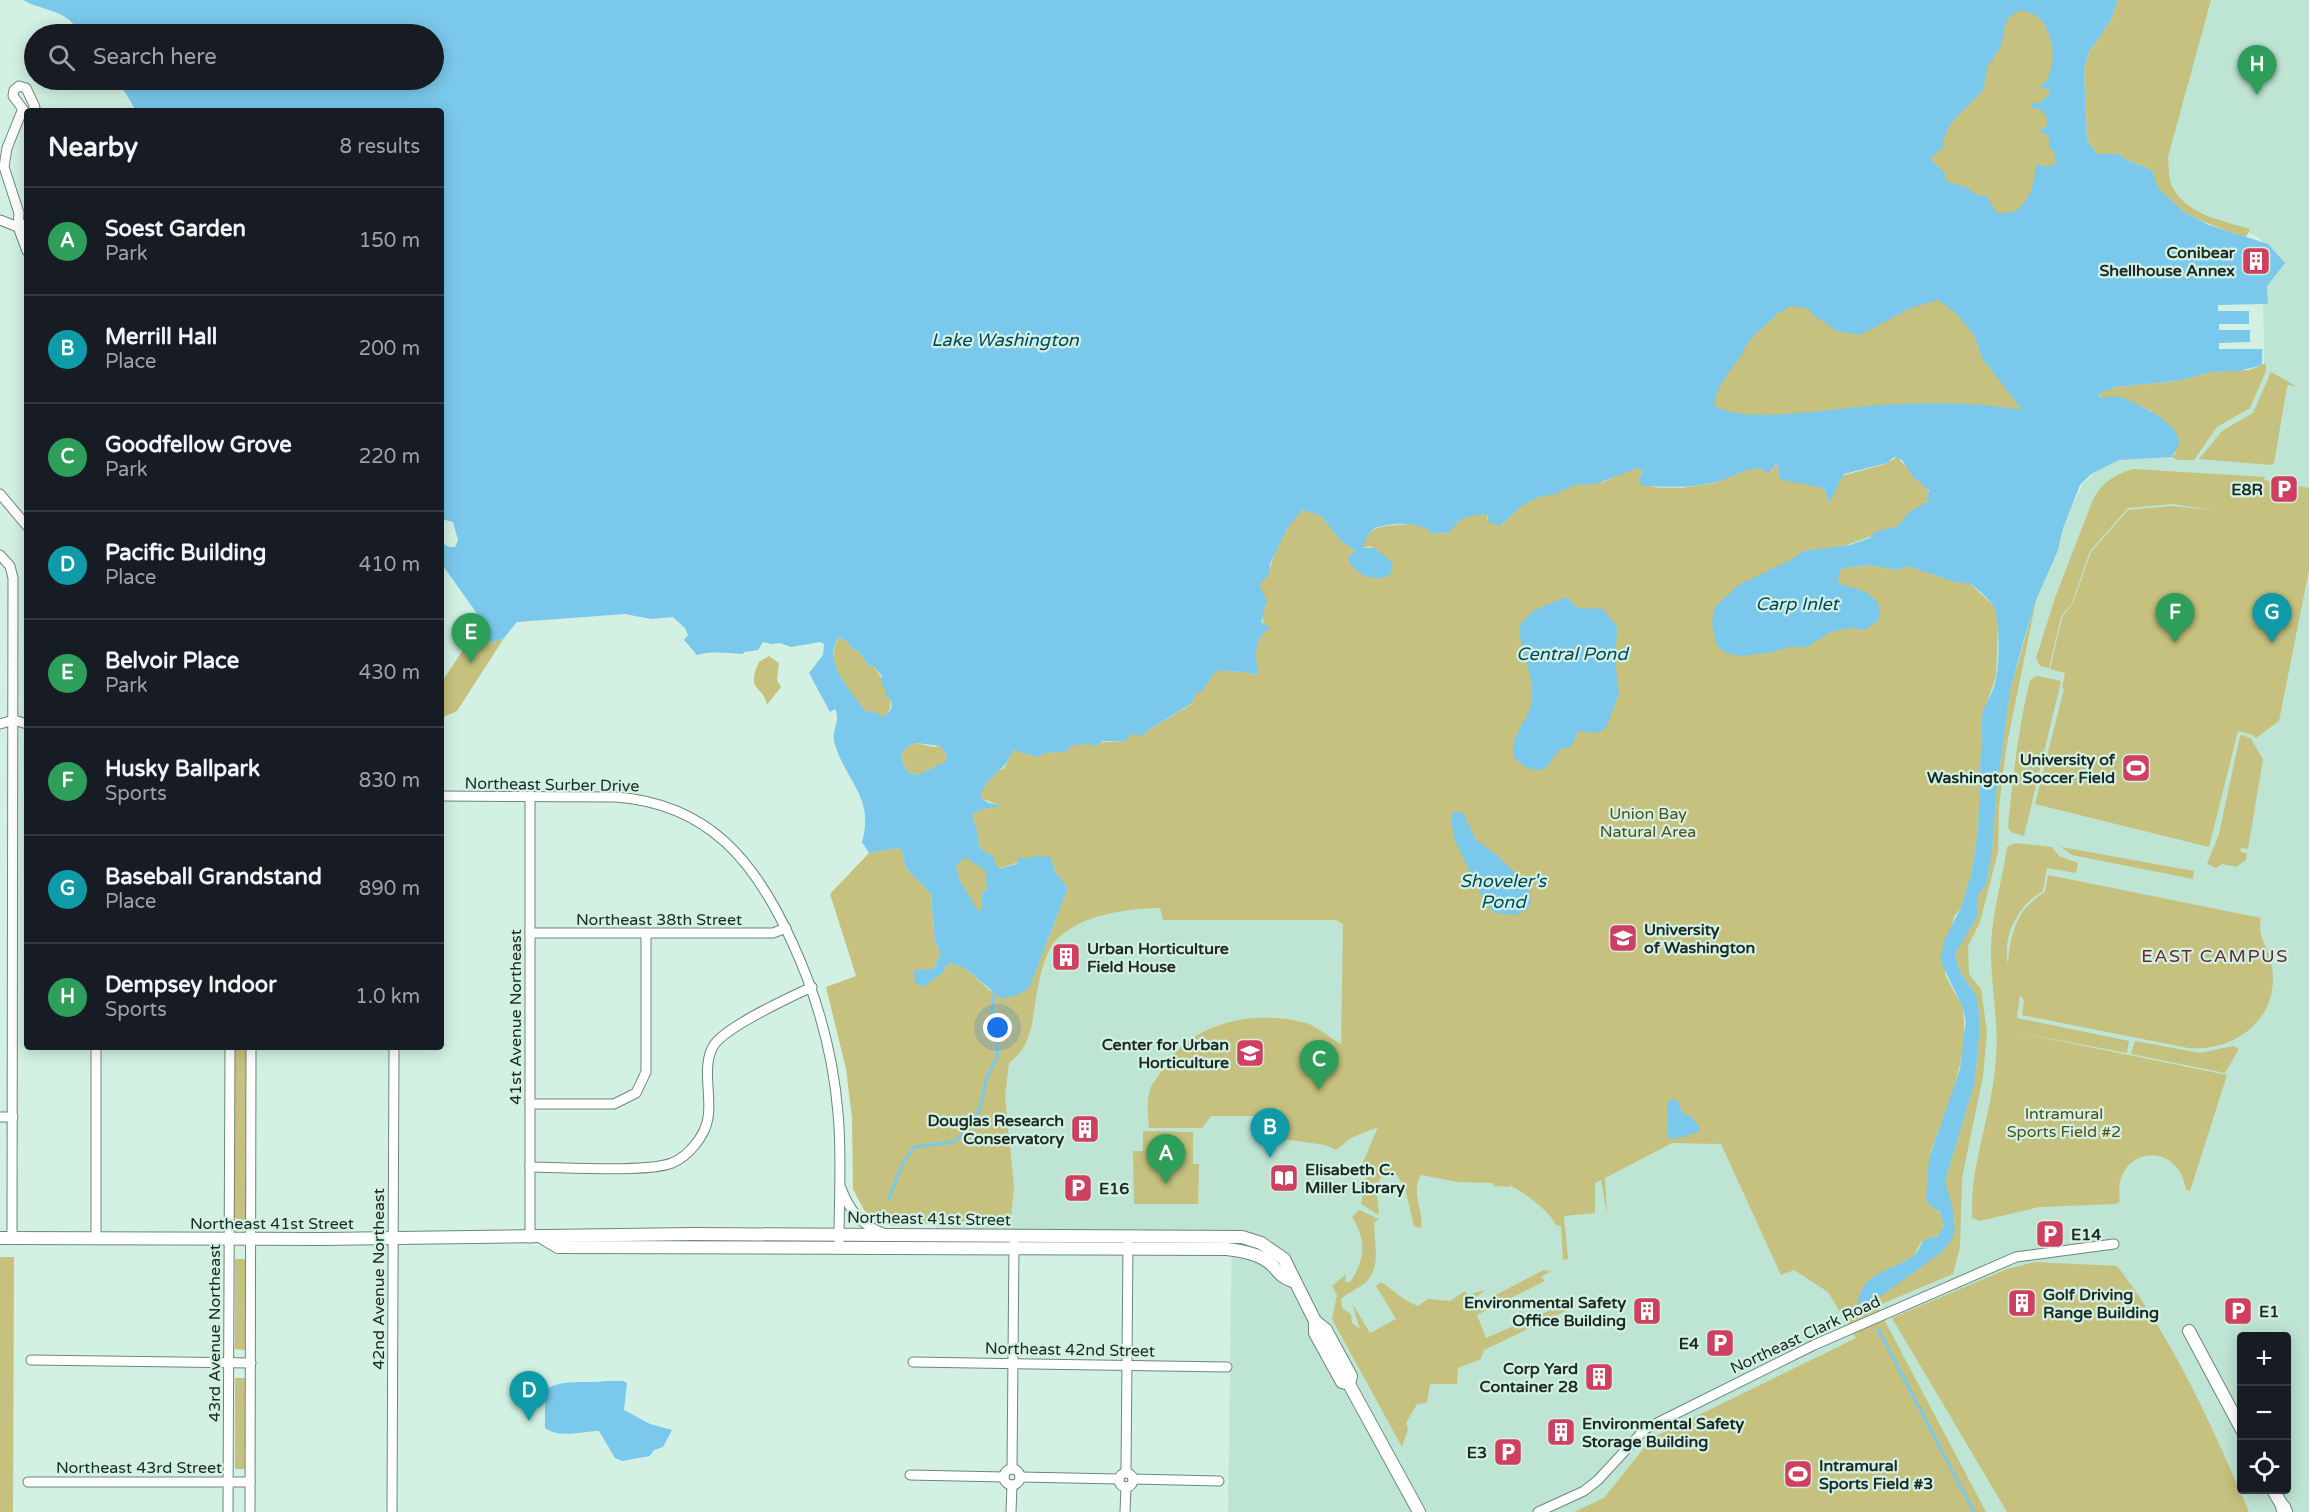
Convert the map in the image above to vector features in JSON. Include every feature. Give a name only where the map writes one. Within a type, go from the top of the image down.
[{"type":"street","points":[[23,225],[5,172],[4,161],[24,111],[13,92],[16,88],[24,87]]},
{"type":"street","points":[[26,90],[35,103],[33,108]]},
{"type":"street","points":[[0,220],[23,225]]},
{"type":"street","points":[[0,494],[24,522]]},
{"type":"street","points":[[0,555],[10,567],[13,579],[13,1117],[6,1238]]},
{"type":"street","points":[[0,724],[14,720],[24,723]]},
{"type":"street","name":"Northeast Surber Drive","points":[[444,796],[628,798],[662,805],[694,819],[741,856],[769,894],[812,987],[833,1074],[838,1123],[839,1249]]},
{"type":"street","name":"41st Avenue Northeast","points":[[530,796],[530,1238]]},
{"type":"street","name":"Northeast 38th Street","points":[[530,933],[773,933],[786,928]]},
{"type":"street","points":[[530,1104],[614,1104],[636,1094],[646,1072],[646,934]]},
{"type":"street","points":[[530,1167],[650,1167],[674,1162],[692,1147],[706,1125],[709,1064],[713,1046],[724,1036],[783,999],[812,987]]},
{"type":"street","points":[[96,1050],[96,1238]]},
{"type":"street","name":"43rd Avenue Northeast","points":[[228,1512],[230,1050]]},
{"type":"street","points":[[250,1512],[251,1050]]},
{"type":"street","name":"42nd Avenue Northeast","points":[[392,1512],[394,1050]]},
{"type":"street","points":[[0,1117],[13,1117]]},
{"type":"street","points":[[839,1183],[844,1199],[860,1220],[868,1227],[886,1234]]},
{"type":"street","name":"Northeast 41st Street","points":[[6,1238],[543,1238],[558,1234],[886,1234],[1014,1242]]},
{"type":"street","name":"Northeast 41st Street","points":[[543,1238],[558,1247],[839,1249],[1014,1242],[1128,1242],[1238,1250],[1265,1260],[1281,1277],[1292,1281],[1315,1321],[1326,1330],[1351,1376],[1349,1384],[1419,1512]]},
{"type":"street","points":[[1012,1469],[1014,1242]]},
{"type":"street","points":[[1125,1512],[1128,1242]]},
{"type":"street","name":"Northeast Clark Road","points":[[1538,1512],[1584,1491],[1598,1480],[1644,1429],[1854,1327],[2016,1257],[2114,1244]]},
{"type":"street","points":[[2189,1331],[2237,1422]]},
{"type":"street","points":[[31,1360],[251,1363]]},
{"type":"street","name":"Northeast 42nd Street","points":[[913,1362],[1227,1367]]},
{"type":"street","points":[[1004,1477],[1006,1472],[1012,1469]]},
{"type":"street","points":[[1012,1469],[1017,1471],[1020,1477]]},
{"type":"street","points":[[910,1475],[1004,1477]]},
{"type":"street","points":[[1004,1477],[1006,1482],[1012,1485]]},
{"type":"street","points":[[1020,1477],[1220,1481]]},
{"type":"street","points":[[1012,1485],[1018,1482],[1020,1477]]},
{"type":"street","name":"Northeast 43rd Street","points":[[28,1482],[250,1482]]},
{"type":"street","points":[[1011,1512],[1012,1485]]},
{"type":"street","points":[[2275,1494],[2285,1510]]},
{"type":"shaded area","name":"University of Washington","points":[[2118,0],[2309,0],[2309,1512],[1228,1512],[1232,1234],[936,1230],[937,645],[1245,517],[1524,503],[1535,498],[1614,479],[1927,509],[2071,508],[2083,484],[2095,472],[2119,460],[2167,457],[2264,363],[2263,304],[2268,303],[2265,244],[2256,236],[2176,202]]},
{"type":"green space","points":[[2118,0],[2211,0],[2168,157],[2169,176],[2178,196],[2186,203],[2206,215],[2250,229],[2246,237],[2185,213],[2164,197],[2157,188],[2152,170],[2118,154],[2097,154],[2087,140],[2084,71],[2089,52],[2111,20]]},
{"type":"green space","points":[[2028,6],[2056,26],[2057,177],[2013,222],[1925,174],[1930,142],[1994,21]]},
{"type":"green space","points":[[1942,291],[2030,410],[1726,422],[1706,400],[1771,305]]},
{"type":"green space","points":[[2266,363],[2266,371],[2250,408],[2217,427],[2194,460],[2178,460],[2172,457],[2176,453],[2151,411],[2123,398],[2099,398],[2100,392],[2115,387],[2177,381],[2212,372],[2249,370]]},
{"type":"green space","points":[[2271,372],[2296,386],[2288,385],[2287,387],[2274,463],[2270,465],[2199,459],[2222,431],[2253,413]]},
{"type":"green space","name":"Union Bay Natural Area","points":[[1897,457],[1927,487],[1930,496],[1924,505],[1909,513],[1898,526],[1838,548],[1842,568],[1869,565],[1897,570],[1908,566],[1958,583],[1969,583],[1994,606],[1998,623],[1996,676],[1982,717],[1978,832],[1971,875],[1961,908],[1954,916],[1945,975],[1963,1008],[1965,1044],[1951,1099],[1931,1151],[1926,1198],[1941,1214],[1944,1223],[1941,1234],[1921,1242],[1913,1257],[1872,1278],[1860,1292],[1865,1306],[1942,1252],[1955,1222],[1945,1181],[1975,1082],[1980,1024],[1977,997],[1959,970],[1955,954],[1977,917],[1978,895],[1986,885],[2010,691],[2036,600],[2006,749],[1999,807],[1998,852],[1980,922],[1968,946],[1969,974],[1981,989],[1987,1032],[1983,1076],[1962,1178],[1960,1247],[1953,1274],[1877,1306],[1986,1512],[1574,1512],[1604,1498],[1652,1438],[1856,1338],[1828,1292],[1794,1270],[1781,1275],[1721,1144],[1672,1143],[1605,1178],[1607,1214],[1601,1180],[1595,1183],[1595,1213],[1564,1216],[1568,1259],[1563,1260],[1561,1226],[1556,1225],[1553,1219],[1536,1203],[1510,1185],[1510,1187],[1494,1186],[1493,1183],[1459,1182],[1421,1175],[1417,1194],[1421,1228],[1414,1226],[1405,1188],[1397,1175],[1380,1178],[1377,1195],[1379,1215],[1361,1204],[1367,1172],[1359,1172],[1378,1127],[1351,1138],[1336,1150],[1325,1145],[1283,1139],[1284,1116],[1211,1116],[1202,1128],[1149,1128],[1148,1102],[1152,1085],[1173,1055],[1188,1041],[1205,1031],[1224,1023],[1244,1019],[1285,1019],[1311,1025],[1341,1044],[1343,924],[1336,920],[1163,920],[1160,908],[1105,915],[1078,924],[1066,931],[1056,940],[1047,955],[1030,1033],[1020,1052],[1009,1063],[1005,1097],[1014,1187],[1011,1218],[893,1226],[881,1222],[864,1210],[853,1189],[852,1118],[846,1069],[826,987],[856,976],[830,894],[869,853],[898,848],[902,851],[906,868],[931,894],[935,942],[941,953],[934,969],[928,970],[923,986],[944,972],[945,966],[950,963],[966,969],[990,991],[1029,988],[1068,888],[1054,870],[1051,857],[1028,859],[997,869],[993,856],[979,848],[978,833],[972,815],[982,809],[1001,806],[979,797],[985,783],[999,770],[1004,769],[1013,750],[1038,757],[1045,753],[1066,752],[1073,744],[1126,741],[1131,734],[1147,731],[1192,704],[1195,694],[1216,671],[1258,675],[1255,651],[1264,624],[1262,617],[1266,606],[1259,585],[1268,574],[1286,530],[1302,510],[1320,515],[1341,541],[1356,551],[1351,555],[1361,571],[1369,576],[1381,577],[1388,576],[1371,546],[1362,548],[1367,535],[1376,529],[1415,524],[1427,527],[1436,534],[1446,533],[1465,516],[1487,514],[1487,519],[1503,524],[1523,504],[1539,497],[1574,485],[1603,482],[1635,467],[1643,472],[1640,478],[1647,485],[1658,488],[1682,488],[1714,483],[1751,468],[1772,471],[1774,464],[1780,468],[1778,474],[1824,488],[1829,503],[1841,476],[1885,464]]},
{"type":"green space","points":[[2133,469],[2265,477],[2264,480],[2271,481],[2270,492],[2297,496],[2299,486],[2309,488],[2309,570],[2279,721],[2256,738],[2238,731],[2209,847],[2035,804],[2064,689],[2062,688],[2065,673],[2050,669],[2062,618],[2073,603],[2091,552],[2128,510],[2171,506],[2211,510],[2172,504],[2128,508],[2090,551],[2072,603],[2061,617],[2049,668],[2040,666],[2036,658],[2055,598],[2092,502],[2108,481]]},
{"type":"green space","points":[[481,631],[491,643],[504,638],[457,711],[444,717],[444,678],[469,641]]},
{"type":"green space","points":[[840,637],[848,641],[852,649],[858,651],[869,666],[873,666],[886,685],[891,706],[883,718],[873,711],[866,712],[840,676],[834,656],[835,646]]},
{"type":"green space","points":[[769,656],[779,663],[777,680],[781,687],[767,705],[754,679],[759,662]]},
{"type":"green space","points":[[2037,676],[2061,681],[2024,836],[2011,832],[2008,827],[2022,717],[2030,680]]},
{"type":"green space","points":[[2240,736],[2251,739],[2263,759],[2248,849],[2240,848],[2241,852],[2247,853],[2246,860],[2236,867],[2222,864],[2216,868],[2207,864],[2219,834]]},
{"type":"green space","points":[[916,743],[940,746],[947,755],[945,762],[918,775],[908,772],[902,754],[906,748]]},
{"type":"green space","name":"Intramural Sports Field #2","points":[[2015,843],[2052,847],[2059,856],[2078,863],[2076,873],[2047,868],[2043,891],[2026,904],[2014,922],[2007,943],[2008,965],[2016,924],[2027,906],[2045,892],[2048,875],[2261,918],[2262,938],[2272,967],[2273,985],[2269,1002],[2262,1016],[2251,1028],[2238,1038],[2222,1044],[2206,1048],[2188,1048],[2022,1015],[2024,1000],[2020,995],[2017,1018],[2129,1041],[2127,1053],[2015,1032],[2227,1075],[2190,1191],[2186,1190],[2180,1173],[2171,1162],[2159,1156],[2147,1156],[2135,1160],[2125,1169],[2120,1183],[2120,1201],[2116,1204],[2039,1207],[1980,1221],[1972,1218],[1974,1180],[1992,1088],[1996,1054],[1991,956],[1992,928],[2007,847]]},
{"type":"green space","points":[[2061,847],[2194,871],[2193,879],[2072,855]]},
{"type":"green space","points":[[965,856],[987,872],[988,889],[982,892],[982,908],[978,911],[960,881],[956,866]]},
{"type":"green space","points":[[2135,1041],[2200,1053],[2233,1046],[2239,1049],[2225,1073],[2131,1054]]},
{"type":"green space","points":[[235,1050],[247,1050],[247,1216],[243,1222],[234,1217]]},
{"type":"green space","points":[[1143,1131],[1193,1132],[1193,1164],[1199,1164],[1198,1204],[1134,1204],[1133,1151],[1143,1151]]},
{"type":"green space","points":[[1359,1210],[1379,1219],[1374,1223],[1376,1254],[1374,1270],[1365,1283],[1341,1299],[1342,1308],[1351,1314],[1352,1323],[1360,1329],[1352,1303],[1370,1333],[1396,1319],[1376,1286],[1381,1282],[1418,1306],[1428,1299],[1450,1301],[1465,1291],[1468,1295],[1485,1290],[1473,1300],[1476,1305],[1544,1270],[1551,1271],[1541,1277],[1545,1281],[1477,1315],[1486,1338],[1573,1300],[1576,1306],[1484,1350],[1481,1359],[1458,1368],[1457,1384],[1430,1384],[1427,1403],[1417,1404],[1406,1423],[1408,1429],[1402,1447],[1332,1319],[1337,1295],[1332,1286],[1346,1274],[1345,1282],[1350,1282],[1361,1258],[1362,1242],[1352,1217]]},
{"type":"green space","points":[[0,1257],[14,1257],[13,1512],[0,1512]]},
{"type":"green space","points":[[235,1259],[245,1259],[245,1350],[235,1349]]},
{"type":"green space","points":[[2035,1262],[2117,1266],[2138,1294],[2174,1354],[2221,1448],[2237,1485],[2237,1494],[2241,1494],[2249,1512],[2007,1512],[1892,1318],[2007,1269]]},
{"type":"green space","points":[[235,1378],[246,1378],[245,1469],[235,1469]]},
{"type":"water","name":"Lake Washington","points":[[23,0],[2118,0],[2111,20],[2089,52],[2084,70],[2087,140],[2097,154],[2118,154],[2152,170],[2158,188],[2184,212],[2209,225],[2268,244],[2285,263],[2267,286],[2268,304],[2263,304],[2262,365],[2240,371],[2212,372],[2177,381],[2115,387],[2099,394],[2099,397],[2105,398],[2123,398],[2158,416],[2174,430],[2179,444],[2172,457],[2119,460],[2091,474],[2080,485],[2063,528],[2058,550],[2036,600],[2022,646],[2010,691],[1986,885],[1978,895],[1977,917],[1955,954],[1959,970],[1977,997],[1980,1024],[1975,1082],[1945,1181],[1953,1210],[1955,1230],[1951,1241],[1942,1252],[1863,1309],[1858,1301],[1866,1283],[1881,1272],[1913,1256],[1924,1240],[1938,1236],[1944,1226],[1940,1212],[1930,1206],[1926,1198],[1929,1159],[1960,1069],[1966,1021],[1963,1008],[1940,959],[1945,939],[1961,908],[1971,875],[1978,832],[1982,717],[1996,680],[1998,658],[1996,612],[1982,593],[1969,583],[1958,583],[1908,566],[1897,570],[1869,565],[1842,568],[1838,577],[1840,584],[1863,591],[1879,605],[1878,621],[1864,630],[1850,628],[1831,632],[1807,647],[1790,647],[1769,653],[1738,656],[1724,652],[1716,644],[1712,623],[1715,607],[1737,586],[1789,561],[1804,551],[1850,545],[1870,538],[1875,532],[1898,526],[1909,512],[1927,502],[1929,490],[1912,476],[1902,460],[1894,457],[1887,463],[1844,474],[1829,503],[1824,488],[1782,480],[1778,475],[1779,467],[1775,464],[1770,473],[1756,469],[1749,470],[1716,482],[1678,487],[1641,486],[1640,478],[1643,472],[1637,468],[1596,484],[1574,485],[1556,494],[1539,497],[1523,505],[1500,526],[1489,522],[1487,514],[1463,519],[1450,532],[1433,534],[1422,527],[1406,524],[1375,528],[1370,532],[1362,548],[1375,548],[1393,563],[1391,573],[1380,578],[1359,573],[1348,557],[1356,551],[1341,541],[1320,515],[1302,510],[1287,529],[1270,564],[1269,575],[1259,585],[1267,600],[1261,622],[1270,628],[1264,632],[1258,643],[1259,675],[1216,671],[1202,691],[1195,694],[1192,703],[1147,731],[1143,736],[1132,734],[1126,741],[1103,741],[1094,747],[1090,744],[1073,745],[1066,752],[1045,753],[1038,757],[1013,750],[1005,764],[984,788],[980,797],[988,803],[1003,806],[982,809],[972,815],[978,833],[979,848],[993,856],[998,869],[1017,864],[1018,857],[1028,859],[1032,856],[1051,857],[1054,870],[1068,888],[1029,988],[1018,995],[1002,999],[966,969],[950,963],[945,966],[944,972],[923,987],[915,982],[914,970],[934,969],[941,953],[935,942],[931,894],[906,868],[902,851],[898,848],[869,853],[862,842],[865,813],[862,801],[834,741],[837,713],[835,709],[830,712],[809,673],[823,655],[824,644],[820,642],[791,647],[780,643],[763,642],[758,650],[743,654],[697,655],[684,640],[688,635],[685,628],[673,617],[651,619],[625,614],[517,622],[504,638],[491,643],[481,631],[486,626],[444,567],[444,544],[455,547],[458,540],[453,522],[444,520],[444,108],[134,108],[123,90],[444,90],[444,24],[73,24],[55,12]],"holes":[[[2021,10],[2031,13],[2045,25],[2052,43],[2050,73],[2040,88],[2049,89],[2050,94],[2039,103],[2031,103],[2033,108],[2041,110],[2048,119],[2046,127],[2039,131],[2049,137],[2049,147],[2054,152],[2056,164],[2047,167],[2036,164],[2031,191],[2026,200],[2014,211],[2006,213],[1996,212],[1987,196],[1977,195],[1966,187],[1945,181],[1945,173],[1930,159],[1943,147],[1944,138],[1952,122],[1983,90],[1988,63],[1993,61],[2000,48],[2006,23]],[[1938,300],[1957,314],[1975,337],[1982,358],[2022,410],[1969,404],[1916,403],[1768,415],[1727,411],[1714,405],[1721,385],[1749,342],[1779,311],[1781,313],[1790,306],[1808,308],[1812,314],[1837,331],[1860,335],[1911,308]],[[840,637],[848,642],[852,649],[858,651],[869,666],[873,666],[882,676],[881,684],[886,689],[885,697],[890,698],[892,704],[890,711],[883,717],[873,711],[866,712],[840,676],[833,655]],[[916,743],[940,746],[947,755],[945,762],[918,775],[908,772],[902,754],[906,748]],[[965,857],[987,872],[985,879],[988,889],[982,892],[982,908],[978,911],[960,881],[956,866]]]},
{"type":"water","name":"Central Pond","points":[[1566,597],[1578,608],[1603,609],[1617,627],[1615,657],[1619,694],[1606,728],[1597,733],[1578,731],[1572,746],[1559,750],[1546,768],[1535,770],[1524,766],[1516,759],[1513,751],[1517,734],[1532,700],[1531,680],[1519,626],[1533,611]]},
{"type":"water","name":"Shoveler's Pond","points":[[1454,812],[1463,813],[1476,840],[1497,855],[1528,887],[1531,901],[1528,909],[1517,915],[1496,913],[1490,909],[1454,838],[1451,816]]},
{"type":"water","points":[[1672,1099],[1677,1100],[1683,1113],[1693,1118],[1701,1131],[1675,1139],[1668,1138],[1667,1104]]},
{"type":"water","points":[[606,1381],[627,1383],[624,1410],[650,1424],[672,1430],[663,1447],[654,1450],[650,1456],[622,1461],[615,1458],[599,1431],[564,1434],[545,1428],[545,1390],[559,1384]]},
{"type":"pier","points":[[2263,304],[2264,349],[2219,349],[2219,343],[2250,342],[2250,330],[2219,330],[2219,324],[2249,324],[2249,311],[2218,311],[2218,305]]},
{"type":"waterway","points":[[889,1199],[902,1165],[914,1147],[954,1142],[963,1134],[979,1111],[987,1077],[998,1056],[992,1010],[995,989]]},
{"type":"waterway","points":[[1878,1329],[1974,1512]]},
{"type":"place","name":"Dempsey Indoor","points":[[2257,95]]},
{"type":"place","name":"Conibear Shellhouse Annex","points":[[2256,261]]},
{"type":"place","name":"E8R","points":[[2284,489]]},
{"type":"place","name":"Husky Ballpark","points":[[2175,643]]},
{"type":"place","name":"Baseball Grandstand","points":[[2272,643]]},
{"type":"place","name":"Belvoir Place","points":[[471,663]]},
{"type":"place","name":"University of Washington Soccer Field","points":[[2136,768]]},
{"type":"place","name":"University of Washington","points":[[1623,938]]},
{"type":"place","name":"Urban Horticulture Field House","points":[[1066,957]]},
{"type":"place","name":"Center for Urban Horticulture","points":[[1250,1053]]},
{"type":"place","name":"Goodfellow Grove","points":[[1319,1090]]},
{"type":"place","name":"Douglas Research Conservatory","points":[[1085,1129]]},
{"type":"place","name":"Merrill Hall","points":[[1270,1158]]},
{"type":"place","name":"Elisabeth C. Miller Library","points":[[1284,1178]]},
{"type":"place","name":"Soest Garden","points":[[1166,1184]]},
{"type":"place","name":"E16","points":[[1078,1188]]},
{"type":"place","name":"E14","points":[[2050,1234]]},
{"type":"place","name":"Golf Driving Range Building","points":[[2022,1303]]},
{"type":"place","name":"Environmental Safety Office Building","points":[[1647,1311]]},
{"type":"place","name":"E1","points":[[2238,1311]]},
{"type":"place","name":"E4","points":[[1720,1343]]},
{"type":"place","name":"Corp Yard Container 28","points":[[1599,1377]]},
{"type":"place","name":"Pacific Building","points":[[529,1421]]},
{"type":"place","name":"Environmental Safety Storage Building","points":[[1561,1432]]},
{"type":"place","name":"E3","points":[[1508,1452]]},
{"type":"place","name":"Intramural Sports Field #3","points":[[1798,1474]]},
{"type":"district","name":"EAST CAMPUS","points":[[2215,956]]},
{"type":"water label","name":"Carp Inlet","points":[[1797,604]]}]
